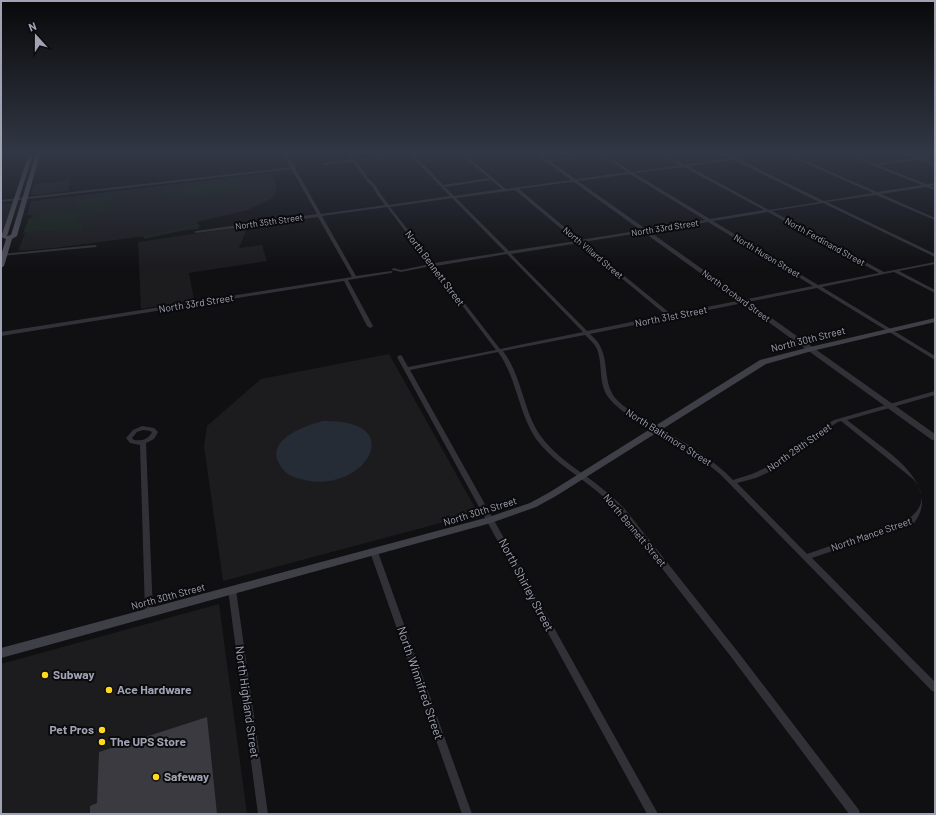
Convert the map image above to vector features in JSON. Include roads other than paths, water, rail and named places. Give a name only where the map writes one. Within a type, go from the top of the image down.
[{"type":"main road","points":[[9,238],[4,237],[18,192]]},
{"type":"main road","points":[[1,266],[9,238],[14,236],[26,192]]},
{"type":"main road","name":"North 30th Street","points":[[1,653],[491,520],[533,505],[582,476],[763,362],[810,349],[935,320]]},
{"type":"street","points":[[1,202],[84,192]]},
{"type":"street","points":[[307,192],[355,278]]},
{"type":"street","name":"North Bennett Street","points":[[378,192],[499,351],[510,368],[527,420],[532,428],[550,450],[604,492],[621,510],[735,655],[855,814]]},
{"type":"street","name":"North Baltimore Street","points":[[448,192],[510,253],[587,333],[600,349],[603,358],[604,384],[611,395],[625,409],[704,457],[732,482],[806,557],[932,680],[935,688]]},
{"type":"street","name":"North 35th Street","points":[[196,232],[492,192]]},
{"type":"street","name":"North Villard Street","points":[[520,192],[670,316]]},
{"type":"street","name":"North Orchard Street","points":[[590,192],[935,438]]},
{"type":"street","name":"North Huson Street","points":[[662,192],[935,358]]},
{"type":"street","name":"North Ferdinand Street","points":[[733,192],[883,273]]},
{"type":"street","points":[[802,192],[935,256]]},
{"type":"street","points":[[872,192],[935,219]]},
{"type":"street","name":"North 33rd Street","points":[[1,334],[392,271],[434,266],[887,192]]},
{"type":"street","points":[[3,255],[95,246]]},
{"type":"street","name":"North 31st Street","points":[[407,370],[935,263]]},
{"type":"street","points":[[895,271],[935,292]]},
{"type":"street","points":[[345,279],[370,326]]},
{"type":"street","name":"North Shirley Street","points":[[400,357],[491,520],[592,707],[653,814]]},
{"type":"street","name":"North 29th Street","points":[[732,482],[754,476],[767,470],[820,431],[842,419],[935,393]]},
{"type":"street","name":"North Mance Street","points":[[806,557],[911,521],[918,517],[924,508],[925,496],[920,483],[842,419]]},
{"type":"street","points":[[142,442],[149,612]]},
{"type":"street","name":"North Winnifred Street","points":[[374,552],[467,814]]},
{"type":"street","name":"North Highland Street","points":[[232,590],[263,814]]},
{"type":"place","name":"Subway","points":[[45,675]]},
{"type":"place","name":"Ace Hardware","points":[[109,690]]},
{"type":"place","name":"Pet Pros","points":[[102,730]]},
{"type":"place","name":"The UPS Store","points":[[102,742]]},
{"type":"place","name":"Safeway","points":[[156,777]]}]
